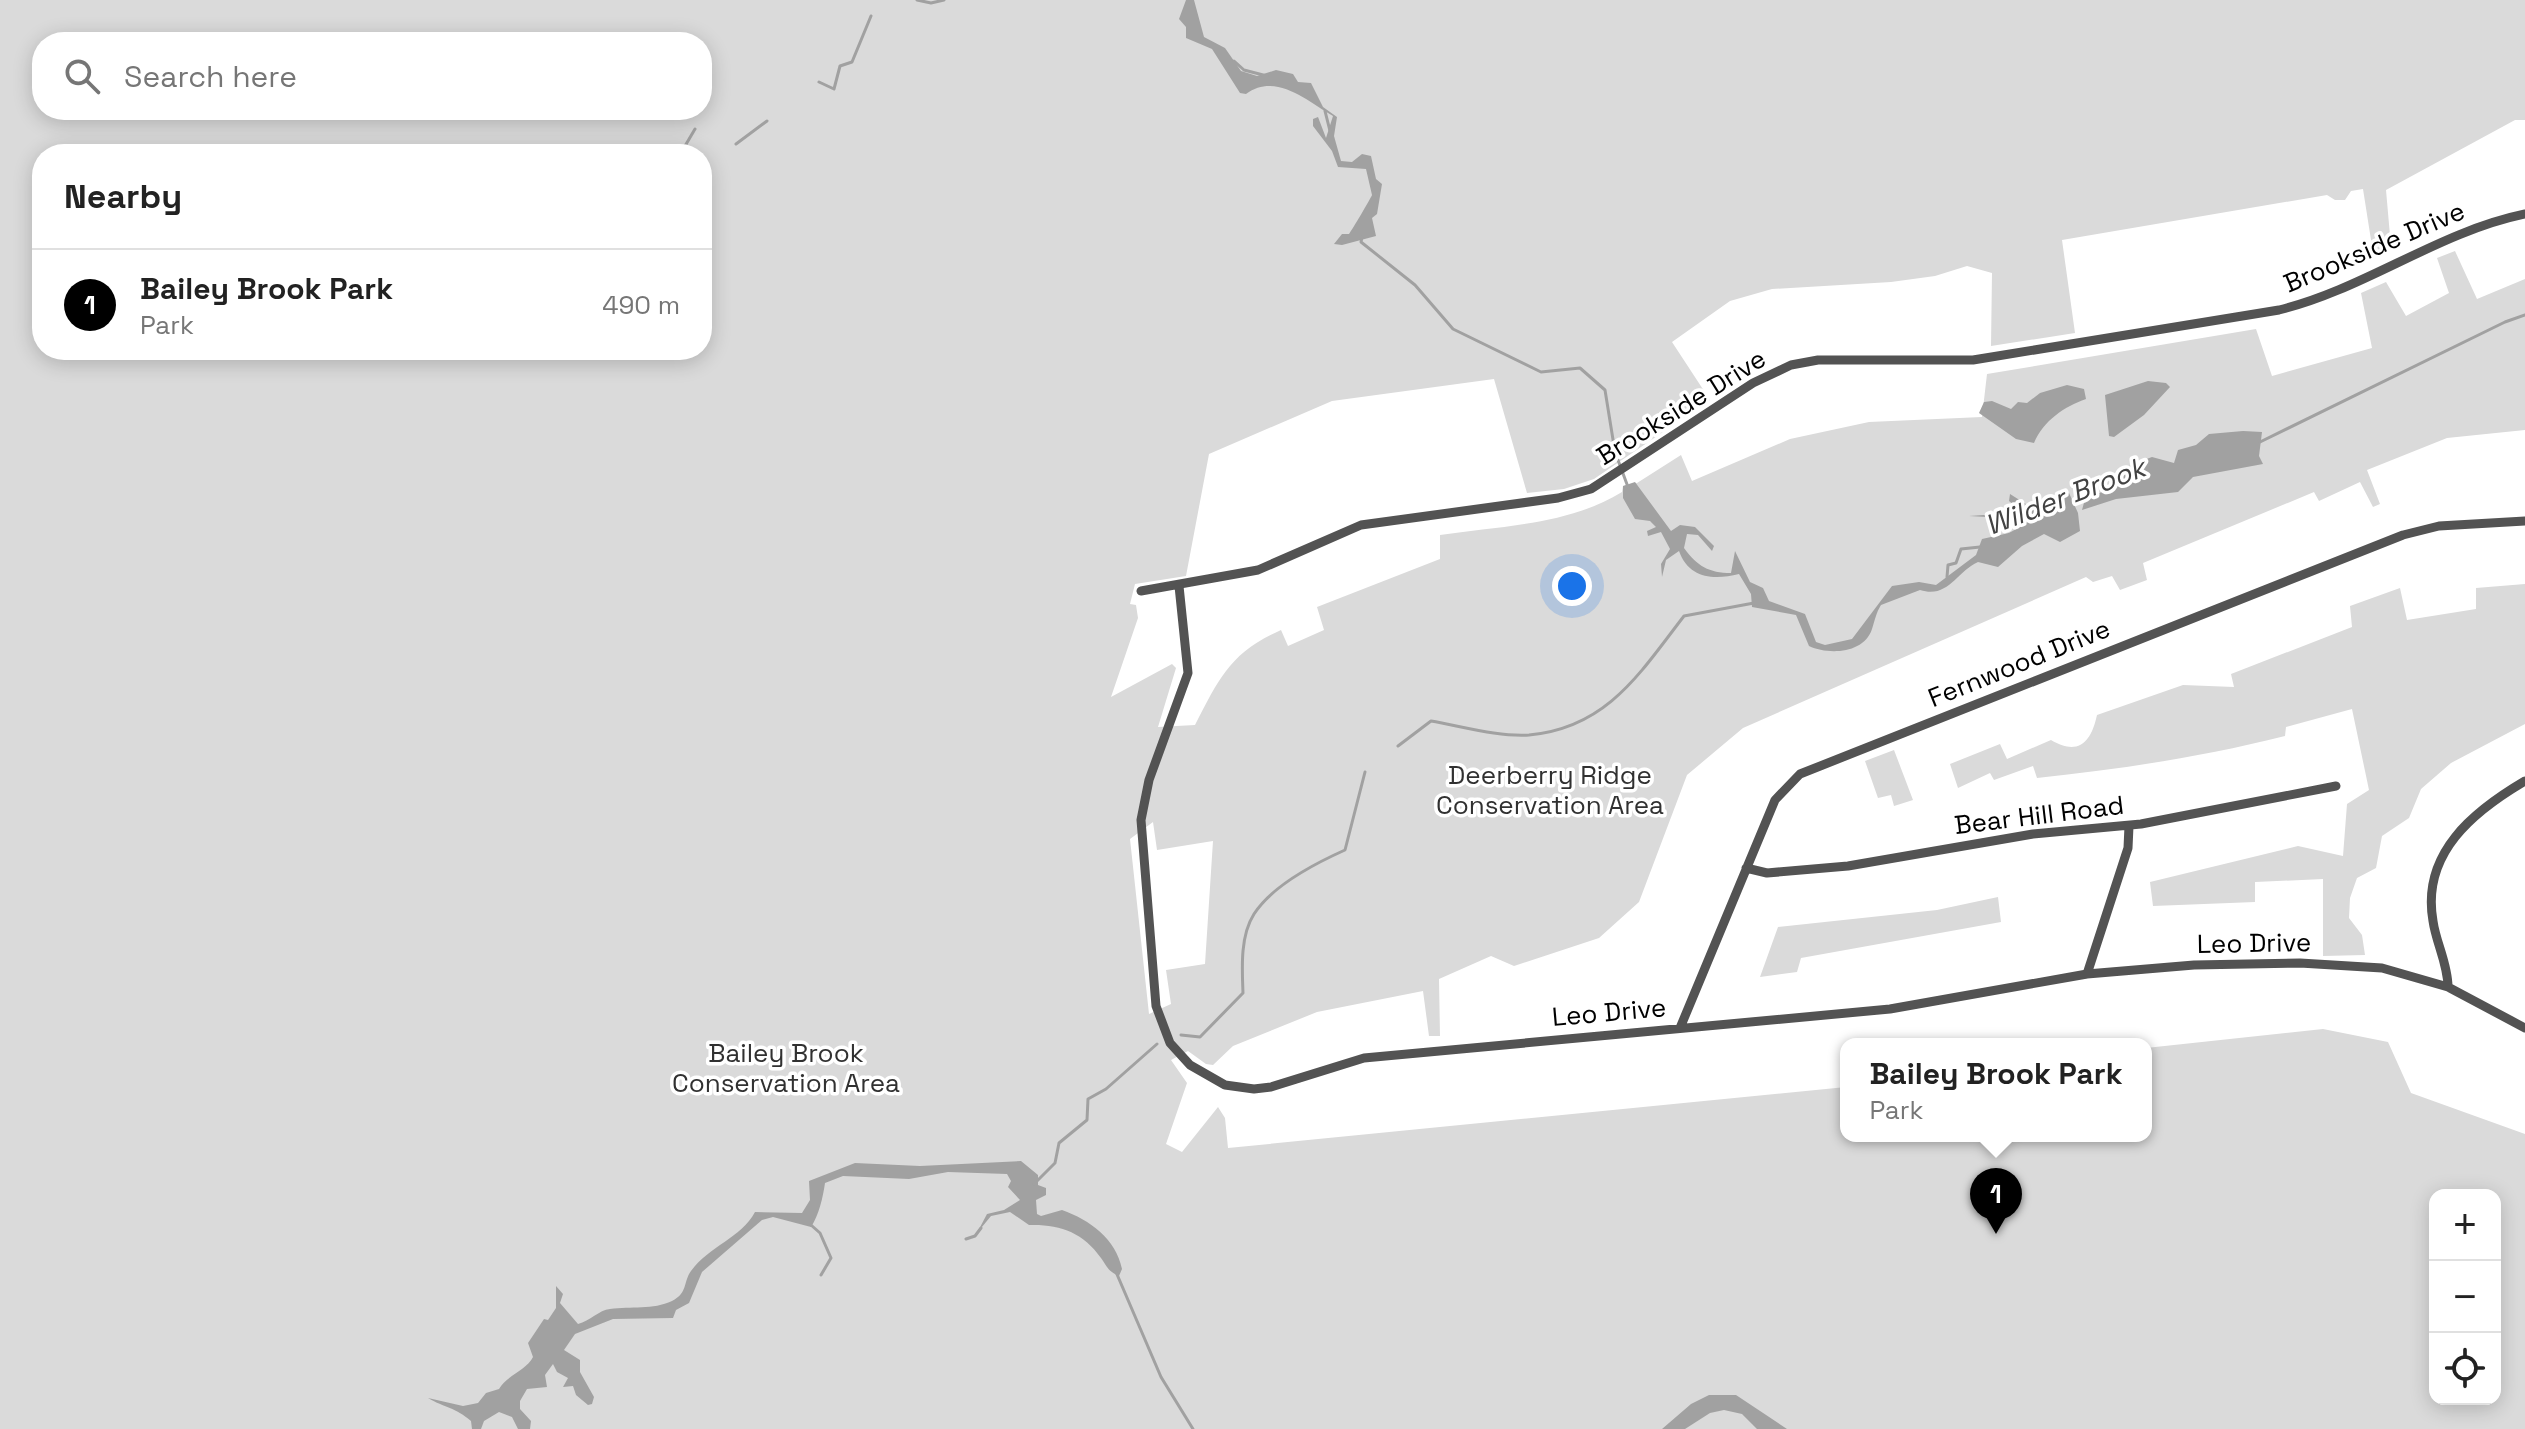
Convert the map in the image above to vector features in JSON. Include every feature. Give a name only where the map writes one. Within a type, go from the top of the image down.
[{"type":"street","name":"Brookside Drive","points":[[1141,591],[1268,567],[1361,525],[1558,498],[1591,489],[1753,383],[1791,365],[1818,360],[1973,360],[2279,310],[2312,300],[2477,227],[2525,214]]},
{"type":"street","name":"Fernwood Drive","points":[[1680,1028],[1778,795],[1805,771],[2403,535],[2439,526],[2525,521]]},
{"type":"street","name":"Leo Drive","points":[[1179,586],[1188,673],[1145,793],[1140,833],[1156,1006],[1170,1043],[1190,1065],[1225,1085],[1254,1089],[1271,1087],[1364,1058],[1890,1009],[2087,974],[2215,964],[2323,964],[2382,968],[2448,987],[2525,1028]]},
{"type":"street","points":[[2448,987],[2432,917],[2435,875],[2461,827],[2476,812],[2525,781]]},
{"type":"street","name":"Bear Hill Road","points":[[1746,868],[1767,873],[1848,866],[2033,834],[2129,826],[2336,786]]},
{"type":"street","points":[[2087,974],[2128,848],[2129,826]]},
{"type":"green space","points":[[0,0],[2525,0],[2525,120],[2515,120],[2386,190],[2391,247],[2374,259],[2363,189],[2351,191],[2345,200],[2335,200],[2327,195],[2062,240],[2075,333],[1991,346],[1992,273],[1967,266],[1935,276],[1891,282],[1772,289],[1730,301],[1672,342],[1710,400],[1594,479],[1564,489],[1527,493],[1494,379],[1332,401],[1209,454],[1186,576],[1135,584],[1130,604],[1136,605],[1138,618],[1111,697],[1172,664],[1176,668],[1158,727],[1195,725],[1228,668],[1250,648],[1281,630],[1288,646],[1324,630],[1317,607],[1440,559],[1440,535],[1534,522],[1580,511],[1622,492],[1623,486],[1637,483],[1681,455],[1692,481],[1790,439],[1869,422],[1982,417],[1987,374],[2256,329],[2272,376],[2372,348],[2361,293],[2386,282],[2406,316],[2449,293],[2437,258],[2455,251],[2477,299],[2525,279],[2525,430],[2447,438],[2367,470],[2380,504],[2373,507],[2360,482],[2319,501],[2314,492],[2143,563],[2147,580],[2120,590],[2112,576],[2093,582],[2086,577],[1743,728],[1687,775],[1639,902],[1599,938],[1514,966],[1491,956],[1439,979],[1440,1036],[1429,1036],[1423,991],[1317,1012],[1233,1046],[1213,1065],[1206,1064],[1188,1051],[1171,1060],[1187,1083],[1166,1144],[1182,1152],[1218,1107],[1225,1118],[1228,1148],[1840,1088],[1840,1142],[2152,1142],[2152,1047],[2323,1029],[2388,1042],[2411,1093],[2525,1134],[2525,1429],[0,1429]],"holes":[[[1153,822],[1157,850],[1213,841],[1205,964],[1166,970],[1171,1004],[1149,1014],[1130,839]]]},
{"type":"green space","points":[[2525,584],[2525,724],[2451,763],[2421,789],[2409,818],[2382,836],[2376,868],[2357,878],[2350,898],[2349,918],[2362,935],[2365,955],[2323,956],[2323,879],[2255,882],[2255,902],[2153,906],[2150,882],[2298,846],[2343,856],[2347,804],[2369,790],[2352,709],[2286,727],[2285,736],[2223,750],[2037,778],[2033,766],[1994,780],[1990,773],[1958,788],[1950,764],[2000,744],[2007,759],[2051,740],[2076,747],[2091,733],[2097,715],[2183,685],[2234,687],[2231,674],[2352,627],[2350,606],[2400,588],[2407,620],[2476,609],[2476,588]]},
{"type":"green space","points":[[1894,750],[1913,800],[1894,806],[1891,795],[1878,798],[1865,761]]},
{"type":"green space","points":[[1998,897],[2001,922],[1801,958],[1797,972],[1760,977],[1778,927],[1937,910]]},
{"type":"water","points":[[1186,0],[1194,0],[1204,37],[1225,48],[1241,71],[1257,76],[1276,70],[1293,74],[1298,82],[1311,83],[1323,107],[1337,117],[1334,136],[1341,161],[1352,162],[1362,154],[1371,156],[1376,179],[1382,184],[1377,214],[1372,218],[1376,236],[1342,245],[1334,244],[1342,234],[1349,234],[1372,195],[1366,169],[1338,167],[1332,151],[1313,126],[1313,119],[1318,117],[1326,138],[1333,116],[1280,87],[1269,86],[1240,93],[1212,49],[1186,38],[1186,27],[1179,19]]},
{"type":"water","points":[[2148,381],[2166,383],[2170,387],[2144,415],[2114,437],[2109,436],[2105,395]]},
{"type":"water","points":[[2067,385],[2084,389],[2086,399],[2056,415],[2034,443],[2016,439],[1979,413],[1984,402],[1992,401],[2011,409],[2018,402],[2027,403],[2040,393]]},
{"type":"water","points":[[2262,432],[2259,456],[2263,464],[2193,477],[2178,492],[2116,499],[2082,510],[2085,499],[2114,487],[2124,469],[2133,464],[2152,457],[2174,463],[2178,450],[2196,445],[2209,434]]},
{"type":"water","points":[[1635,482],[1671,531],[1680,525],[1695,527],[1714,546],[1712,551],[1698,535],[1687,534],[1684,548],[1694,560],[1710,570],[1731,573],[1735,551],[1750,582],[1763,588],[1769,601],[1805,614],[1816,642],[1825,645],[1852,639],[1892,586],[1919,582],[1936,585],[1976,555],[1982,539],[2018,531],[2018,525],[1992,526],[1987,517],[1969,516],[2013,513],[2015,506],[2009,501],[2010,494],[2029,506],[2052,504],[2064,493],[2069,493],[2078,513],[2080,531],[2060,542],[2044,534],[2022,546],[1998,567],[1978,562],[1945,588],[1930,592],[1920,590],[1881,605],[1868,637],[1861,643],[1854,648],[1826,651],[1809,646],[1796,615],[1752,607],[1751,594],[1739,574],[1720,577],[1703,575],[1689,567],[1679,551],[1666,560],[1662,577],[1661,564],[1670,549],[1661,532],[1648,536],[1647,531],[1656,527],[1650,521],[1635,519],[1623,498],[1623,486]]},
{"type":"water","points":[[1021,1161],[1038,1175],[1038,1185],[1046,1188],[1046,1195],[1036,1200],[1037,1214],[1041,1216],[1062,1210],[1092,1225],[1108,1240],[1119,1258],[1122,1269],[1119,1276],[1110,1271],[1094,1249],[1070,1231],[1029,1225],[1010,1212],[991,1216],[977,1233],[987,1214],[1004,1210],[1020,1200],[1008,1187],[1011,1181],[1007,1174],[948,1172],[909,1179],[843,1176],[825,1183],[811,1227],[773,1217],[762,1220],[702,1272],[689,1303],[676,1310],[673,1318],[613,1319],[575,1334],[564,1350],[580,1360],[580,1372],[594,1397],[592,1404],[588,1405],[576,1395],[573,1386],[563,1387],[568,1378],[557,1372],[553,1364],[545,1375],[547,1387],[527,1389],[520,1401],[520,1409],[531,1421],[530,1429],[518,1429],[512,1417],[499,1412],[484,1421],[481,1429],[472,1429],[471,1421],[465,1416],[428,1398],[463,1406],[478,1403],[486,1393],[499,1389],[526,1366],[533,1357],[528,1343],[544,1319],[548,1320],[556,1308],[556,1286],[563,1294],[560,1303],[578,1324],[606,1310],[650,1307],[672,1301],[681,1294],[698,1262],[742,1229],[755,1212],[802,1213],[810,1200],[809,1181],[855,1163],[920,1166]]},
{"type":"water","points":[[1709,1395],[1736,1395],[1787,1429],[1757,1429],[1742,1414],[1724,1410],[1710,1413],[1685,1429],[1662,1429],[1691,1404]]},
{"type":"waterway","points":[[917,0],[931,3],[944,0]]},
{"type":"waterway","points":[[819,82],[834,89],[840,66],[852,62],[871,16]]},
{"type":"waterway","name":"Wilder Brook","points":[[1234,61],[1244,70],[1267,76]]},
{"type":"waterway","name":"Wilder Brook","points":[[1325,111],[1330,131]]},
{"type":"waterway","points":[[736,144],[767,121]]},
{"type":"waterway","points":[[686,144],[695,129]]},
{"type":"waterway","name":"Wilder Brook","points":[[1362,237],[1361,242],[1415,285],[1453,329],[1541,372],[1580,368],[1605,390],[1615,452],[1628,487]]},
{"type":"waterway","name":"Wilder Brook","points":[[2260,442],[2525,315]]},
{"type":"waterway","name":"Wilder Brook","points":[[2003,538],[2021,528]]},
{"type":"waterway","points":[[1947,577],[1948,565],[1956,563],[1961,549],[1980,547]]},
{"type":"waterway","points":[[1398,746],[1431,721],[1517,735],[1556,730],[1580,721],[1601,709],[1636,677],[1684,616],[1754,603]]},
{"type":"waterway","points":[[1181,1035],[1200,1037],[1243,993],[1242,963],[1246,932],[1262,904],[1295,876],[1345,850],[1365,772]]},
{"type":"waterway","points":[[1034,1184],[1055,1163],[1059,1143],[1087,1120],[1088,1099],[1106,1089],[1157,1044]]},
{"type":"waterway","points":[[811,1225],[820,1233],[831,1258],[821,1275]]},
{"type":"waterway","points":[[966,1239],[975,1236],[981,1228]]},
{"type":"waterway","points":[[1116,1272],[1161,1377],[1193,1429]]},
{"type":"place","name":"Bailey Brook Park","points":[[1996,1234]]},
{"type":"park label","name":"Deerberry Ridge Conservation Area","points":[[1550,790]]},
{"type":"park label","name":"Bailey Brook Conservation Area","points":[[786,1068]]}]
